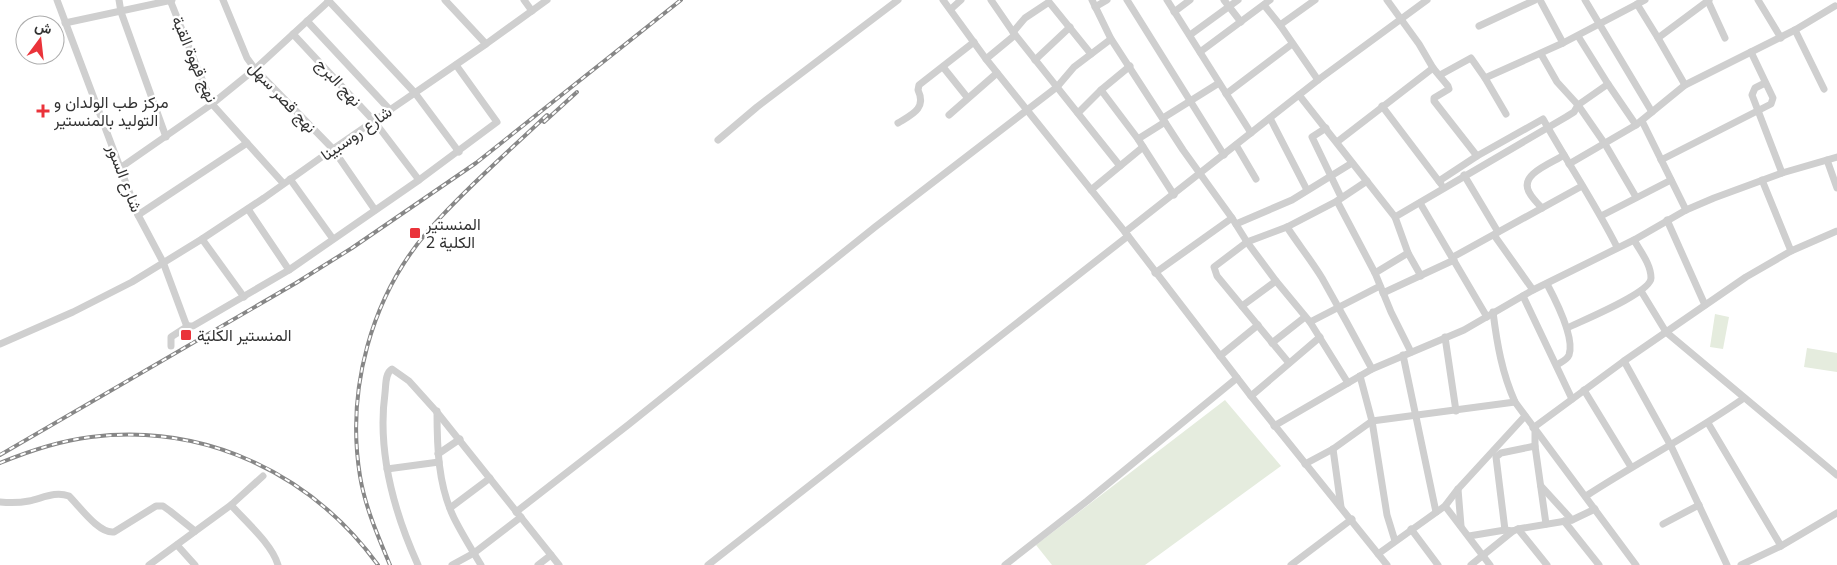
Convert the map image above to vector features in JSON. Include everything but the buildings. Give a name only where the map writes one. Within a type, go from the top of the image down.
[{"type":"street","name":"شارع السور","points":[[56,0],[62,15]]},
{"type":"street","points":[[119,0],[121,12],[166,137]]},
{"type":"street","points":[[65,23],[171,0]]},
{"type":"street","name":"نهج قهوة القبة","points":[[171,0],[212,104],[283,183]]},
{"type":"street","name":"نهج قصر سهل","points":[[223,0],[247,58],[255,69],[333,149],[375,210]]},
{"type":"street","points":[[445,0],[486,44]]},
{"type":"street","points":[[524,0],[532,11]]},
{"type":"street","name":"شارع روسبينا","points":[[0,344],[73,312],[132,282],[202,239],[248,209],[547,0]]},
{"type":"street","points":[[718,140],[756,107],[898,0]]},
{"type":"street","points":[[943,0],[997,73],[1127,234],[1274,426],[1352,519],[1387,565]]},
{"type":"street","points":[[951,9],[961,0]]},
{"type":"street","points":[[991,0],[1014,34],[1120,166]]},
{"type":"street","points":[[1107,0],[1094,3],[1111,39],[1200,174],[1247,242],[1320,337],[1348,383]]},
{"type":"street","points":[[1127,0],[1224,155]]},
{"type":"street","points":[[1166,0],[1190,35],[1251,134]]},
{"type":"street","points":[[1174,12],[1190,0]]},
{"type":"street","points":[[1224,0],[1241,22]]},
{"type":"street","points":[[1190,35],[1238,0]]},
{"type":"street","points":[[1200,52],[1270,0]]},
{"type":"street","points":[[1280,24],[1315,0]]},
{"type":"street","points":[[1387,0],[1449,89],[1434,98],[1434,100],[1477,156]]},
{"type":"street","points":[[708,565],[1127,234],[1318,80],[1426,0]]},
{"type":"street","points":[[1479,26],[1535,0]]},
{"type":"street","points":[[1540,0],[1563,43]]},
{"type":"street","points":[[1585,0],[1652,112]]},
{"type":"street","points":[[1485,78],[1578,36],[1645,0]]},
{"type":"street","points":[[1658,38],[1709,0],[1725,38]]},
{"type":"street","points":[[1758,0],[1781,38]]},
{"type":"street","points":[[120,168],[212,104],[255,69],[328,1],[414,93],[458,152]]},
{"type":"street","points":[[986,58],[1014,34],[1025,18],[1050,1],[1091,54]]},
{"type":"street","points":[[1637,4],[1685,85]]},
{"type":"street","points":[[1264,5],[1280,24],[1318,80]]},
{"type":"street","points":[[1569,164],[1639,123],[1685,85],[1781,38],[1834,5]]},
{"type":"street","points":[[307,21],[390,110]]},
{"type":"street","name":"شارع السور","points":[[65,23],[138,215],[164,262],[188,326]]},
{"type":"street","points":[[1035,60],[1070,27]]},
{"type":"street","points":[[1795,30],[1824,89]]},
{"type":"street","name":"نهج البرج","points":[[293,34],[374,120],[419,180]]},
{"type":"street","points":[[1578,36],[1608,84],[1639,123],[1661,160],[1686,210]]},
{"type":"street","points":[[454,565],[474,553],[1027,108],[1057,87],[1074,67],[1111,39]]},
{"type":"street","points":[[898,124],[918,108],[921,102],[918,90],[919,85],[974,42]]},
{"type":"street","points":[[1226,94],[1292,44]]},
{"type":"street","points":[[1661,160],[1772,104],[1751,52]]},
{"type":"street","points":[[1541,54],[1557,82],[1578,105],[1605,144],[1636,197]]},
{"type":"street","points":[[1440,75],[1471,58],[1506,114]]},
{"type":"street","points":[[172,346],[171,337],[289,270],[419,180],[497,122],[456,64]]},
{"type":"street","points":[[1078,113],[1101,90],[1130,66]]},
{"type":"street","points":[[943,67],[967,97]]},
{"type":"street","points":[[1336,142],[1433,68]]},
{"type":"street","points":[[949,115],[964,104],[967,97],[997,73]]},
{"type":"street","points":[[1138,139],[1190,101],[1219,83]]},
{"type":"street","points":[[1764,83],[1755,88],[1752,93],[1782,173]]},
{"type":"street","points":[[1441,185],[1464,175],[1548,128],[1574,112],[1578,105],[1608,84]]},
{"type":"street","points":[[1101,90],[1138,139],[1174,195]]},
{"type":"street","points":[[1299,95],[1395,217],[1408,252],[1421,276]]},
{"type":"street","points":[[1382,106],[1441,185]]},
{"type":"street","points":[[1270,118],[1307,190]]},
{"type":"street","points":[[1395,217],[1420,203],[1477,156],[1543,119],[1601,216],[1617,247]]},
{"type":"street","points":[[1326,128],[1312,137],[1411,352]]},
{"type":"street","points":[[138,215],[247,143]]},
{"type":"street","points":[[1236,145],[1256,179]]},
{"type":"street","points":[[1091,190],[1143,147]]},
{"type":"street","points":[[1542,208],[1530,194],[1526,186],[1527,179],[1532,174],[1564,156]]},
{"type":"street","points":[[1274,426],[1372,369],[1464,330],[1532,290],[1634,240],[1686,210],[1762,180],[1837,157]]},
{"type":"street","points":[[1827,160],[1837,188]]},
{"type":"street","points":[[1155,273],[1234,221],[1292,200],[1352,163]]},
{"type":"street","points":[[1464,175],[1496,234],[1532,290]]},
{"type":"street","points":[[290,179],[333,239]]},
{"type":"street","points":[[1601,216],[1671,180]]},
{"type":"street","points":[[1762,180],[1791,252]]},
{"type":"street","points":[[1289,364],[1218,276],[1214,266],[1247,242],[1287,227],[1339,199],[1367,181]]},
{"type":"street","points":[[1272,342],[1307,319],[1381,289],[1421,276],[1582,186]]},
{"type":"street","points":[[1420,203],[1487,317]]},
{"type":"street","points":[[248,209],[289,270]]},
{"type":"street","points":[[1666,220],[1705,305]]},
{"type":"street","points":[[1287,227],[1321,277],[1372,369]]},
{"type":"street","points":[[1534,429],[1572,398],[1746,277],[1791,252],[1837,230]]},
{"type":"street","points":[[202,239],[244,297]]},
{"type":"street","points":[[1567,328],[1619,303],[1649,285],[1651,278],[1645,258],[1634,240]]},
{"type":"street","points":[[1375,273],[1408,252]]},
{"type":"street","points":[[1242,306],[1276,281]]},
{"type":"street","points":[[1547,284],[1567,328],[1569,353],[1567,359],[1557,365]]},
{"type":"street","points":[[1641,290],[1666,332],[1837,474]]},
{"type":"street","points":[[1523,296],[1572,398]]},
{"type":"street","points":[[1493,312],[1500,363],[1507,386],[1515,402],[1636,565]]},
{"type":"street","points":[[1220,356],[1258,325]]},
{"type":"street","points":[[1251,396],[1320,337]]},
{"type":"street","points":[[1446,337],[1456,411]]},
{"type":"street","points":[[1403,355],[1436,512]]},
{"type":"street","points":[[1624,361],[1671,446],[1727,565]]},
{"type":"street","points":[[418,565],[405,535],[392,495],[387,469],[384,405],[390,369],[395,370],[409,381],[436,411],[558,565]]},
{"type":"street","points":[[1360,376],[1372,421],[1387,515],[1395,541]]},
{"type":"street","points":[[1005,565],[1087,501],[1237,378]]},
{"type":"street","points":[[1584,390],[1631,467]]},
{"type":"street","points":[[1586,496],[1631,467],[1671,446],[1744,398]]},
{"type":"street","points":[[1305,464],[1333,449],[1372,421],[1515,402]]},
{"type":"street","points":[[436,411],[438,458],[450,508],[481,565]]},
{"type":"street","points":[[1378,554],[1444,506],[1458,488],[1495,452],[1525,416]]},
{"type":"street","points":[[1708,423],[1781,546]]},
{"type":"street","points":[[1534,429],[1546,524]]},
{"type":"street","points":[[387,469],[438,458],[460,440]]},
{"type":"street","points":[[1495,452],[1535,446]]},
{"type":"street","points":[[1333,449],[1342,507]]},
{"type":"street","points":[[1495,452],[1512,530],[1547,565]]},
{"type":"street","points":[[154,564],[231,505],[263,476]]},
{"type":"street","points":[[450,508],[490,478]]},
{"type":"street","points":[[1541,486],[1599,565]]},
{"type":"street","points":[[1458,488],[1461,526]]},
{"type":"street","points":[[0,502],[30,501],[56,494],[64,494],[69,496],[100,528],[109,532],[114,532],[156,506],[163,506],[195,531]]},
{"type":"street","points":[[231,505],[269,546],[278,565]]},
{"type":"street","points":[[1663,524],[1699,505]]},
{"type":"street","points":[[1444,506],[1490,565]]},
{"type":"street","points":[[1469,536],[1568,521],[1595,509]]},
{"type":"street","points":[[1741,565],[1781,546],[1837,513]]},
{"type":"street","points":[[1291,565],[1352,519]]},
{"type":"street","points":[[1411,529],[1438,565]]},
{"type":"street","points":[[1471,565],[1512,530]]},
{"type":"street","points":[[177,545],[195,565]]},
{"type":"street","points":[[538,565],[550,555]]},
{"type":"shaded area","points":[[1715,314],[1729,317],[1723,349],[1710,347]]},
{"type":"shaded area","points":[[1807,348],[1837,353],[1837,372],[1804,367]]},
{"type":"shaded area","points":[[1225,400],[1281,466],[1145,565],[1052,565],[1036,545]]},
{"type":"railway","points":[[0,455],[296,283],[352,248],[476,163],[681,0]]},
{"type":"railway","points":[[544,122],[577,92]]},
{"type":"railway","points":[[390,565],[372,521],[360,476],[357,411],[360,378],[367,346],[391,285],[408,257],[428,231],[471,186],[547,115]]},
{"type":"railway","points":[[0,463],[44,447],[91,437],[133,435],[174,438],[214,447],[252,461],[288,480],[321,504],[351,533],[378,565]]},
{"type":"place","name":"مركز طب الولدان و التوليد بالمنستير","points":[[43,111]]},
{"type":"place","name":"المنستير الكلية 2","points":[[415,233]]},
{"type":"place","name":"المنستير الكلية","points":[[186,335]]}]
